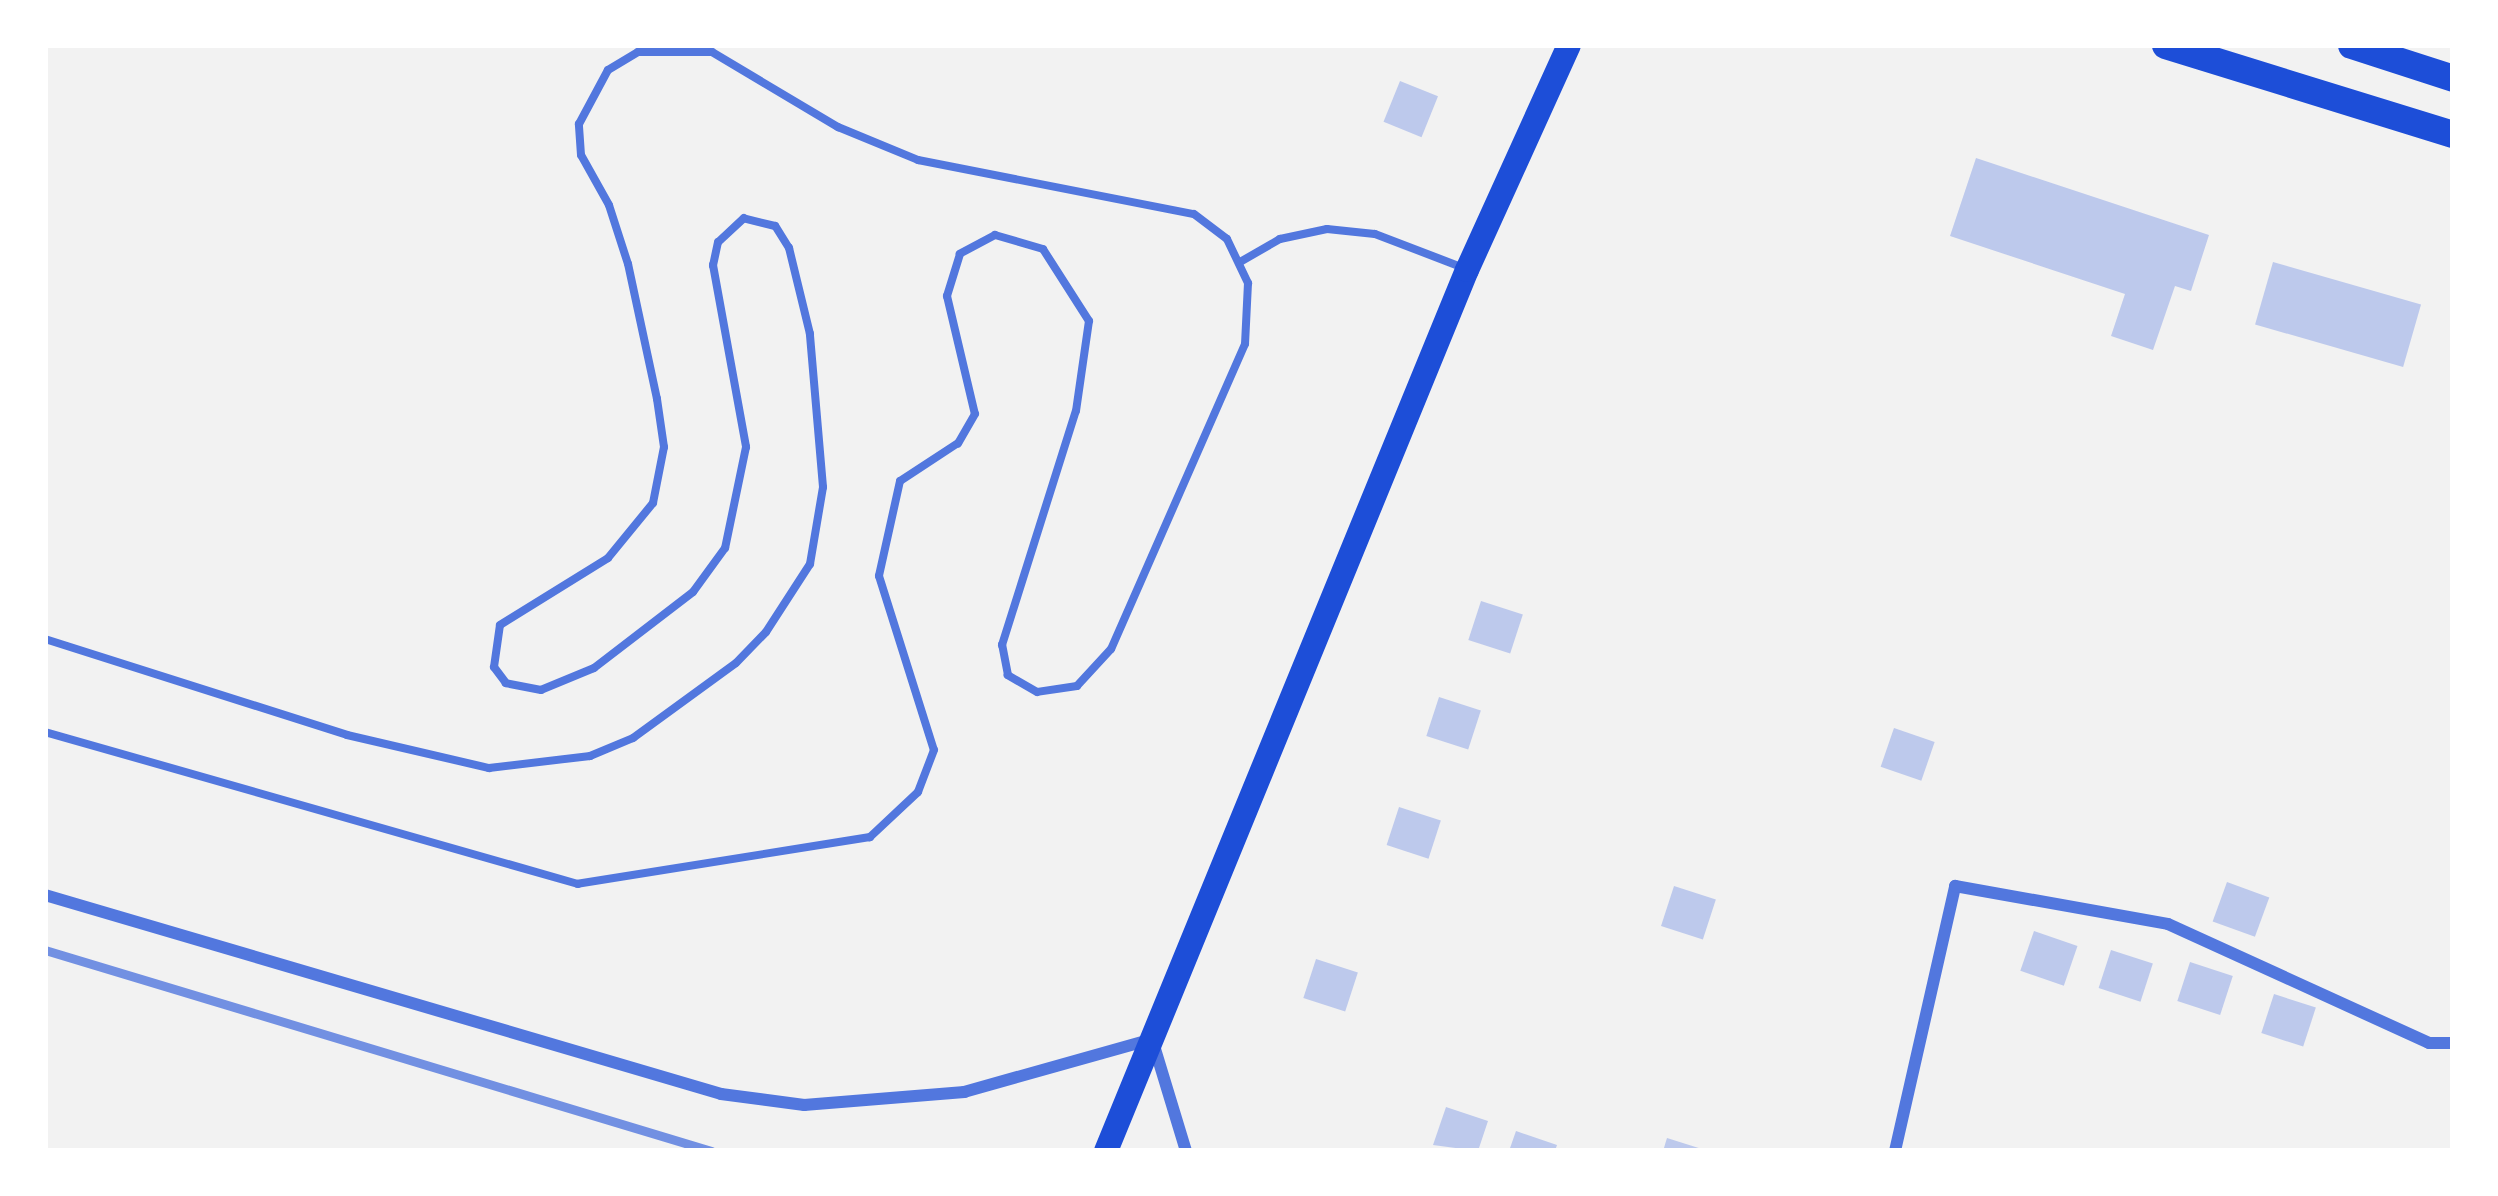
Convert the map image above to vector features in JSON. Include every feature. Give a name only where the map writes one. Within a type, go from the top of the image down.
[{"type":"highway","points":[[2165,45],[2453,134]]},
{"type":"highway","points":[[2351,45],[2453,78]]},
{"type":"main road","points":[[1106,1151],[1467,270],[1569,45]]},
{"type":"street","points":[[1895,1151],[1955,886],[2168,924],[2429,1043],[2453,1043]]},
{"type":"street","points":[[45,895],[721,1094],[804,1105],[964,1092],[1152,1040],[1186,1151]]},
{"type":"lane","points":[[45,639],[326,729],[489,768],[612,747],[736,663],[766,632],[810,564],[823,487],[810,334],[789,248],[775,226],[744,218],[718,242],[713,265],[746,447],[725,548],[692,592],[594,668],[541,690],[506,683],[494,667],[500,625],[618,549],[653,503],[664,447],[657,399],[628,264],[609,205],[581,155],[578,124],[608,70],[638,52],[712,52],[838,127],[918,160],[1194,214],[1212,223],[1240,262],[1250,310],[1232,376],[1112,650],[1096,672],[1060,693],[1037,692],[1008,675],[1002,645],[1076,411],[1090,321],[1063,270],[1030,243],[995,235],[960,254],[947,296],[975,414],[958,443],[901,481],[879,576],[934,750],[917,791],[870,837],[578,884],[45,732]]},
{"type":"lane","points":[[1240,262],[1280,239],[1339,229],[1407,243],[1467,270]]},
{"type":"building","points":[[1400,81],[1438,96],[1422,137],[1384,122]]},
{"type":"building","points":[[1976,158],[2209,235],[2191,291],[2175,286],[2153,350],[2111,336],[2125,294],[1950,236]]},
{"type":"building","points":[[2273,262],[2421,304],[2403,367],[2255,324]]},
{"type":"building","points":[[1481,601],[1523,615],[1510,654],[1468,640]]},
{"type":"building","points":[[1439,697],[1481,711],[1468,750],[1426,736]]},
{"type":"building","points":[[1894,728],[1935,742],[1921,781],[1881,767]]},
{"type":"building","points":[[1399,807],[1441,821],[1428,859],[1387,845]]},
{"type":"building","points":[[2227,882],[2269,897],[2255,937],[2213,921]]},
{"type":"building","points":[[1674,886],[1716,900],[1703,940],[1661,926]]},
{"type":"building","points":[[2034,931],[2077,946],[2064,986],[2020,971]]},
{"type":"building","points":[[2111,950],[2153,964],[2140,1002],[2099,988]]},
{"type":"building","points":[[1316,959],[1358,973],[1345,1012],[1303,998]]},
{"type":"building","points":[[2190,962],[2233,976],[2220,1015],[2177,1001]]},
{"type":"building","points":[[2274,994],[2316,1008],[2303,1047],[2261,1033]]},
{"type":"building","points":[[1446,1107],[1488,1121],[1478,1151],[1433,1145]]},
{"type":"building","points":[[1516,1131],[1557,1145],[1555,1151],[1509,1151]]},
{"type":"building","points":[[1667,1138],[1705,1150],[1705,1151],[1663,1151]]},
{"type":"railway","points":[[45,950],[711,1151]]}]
